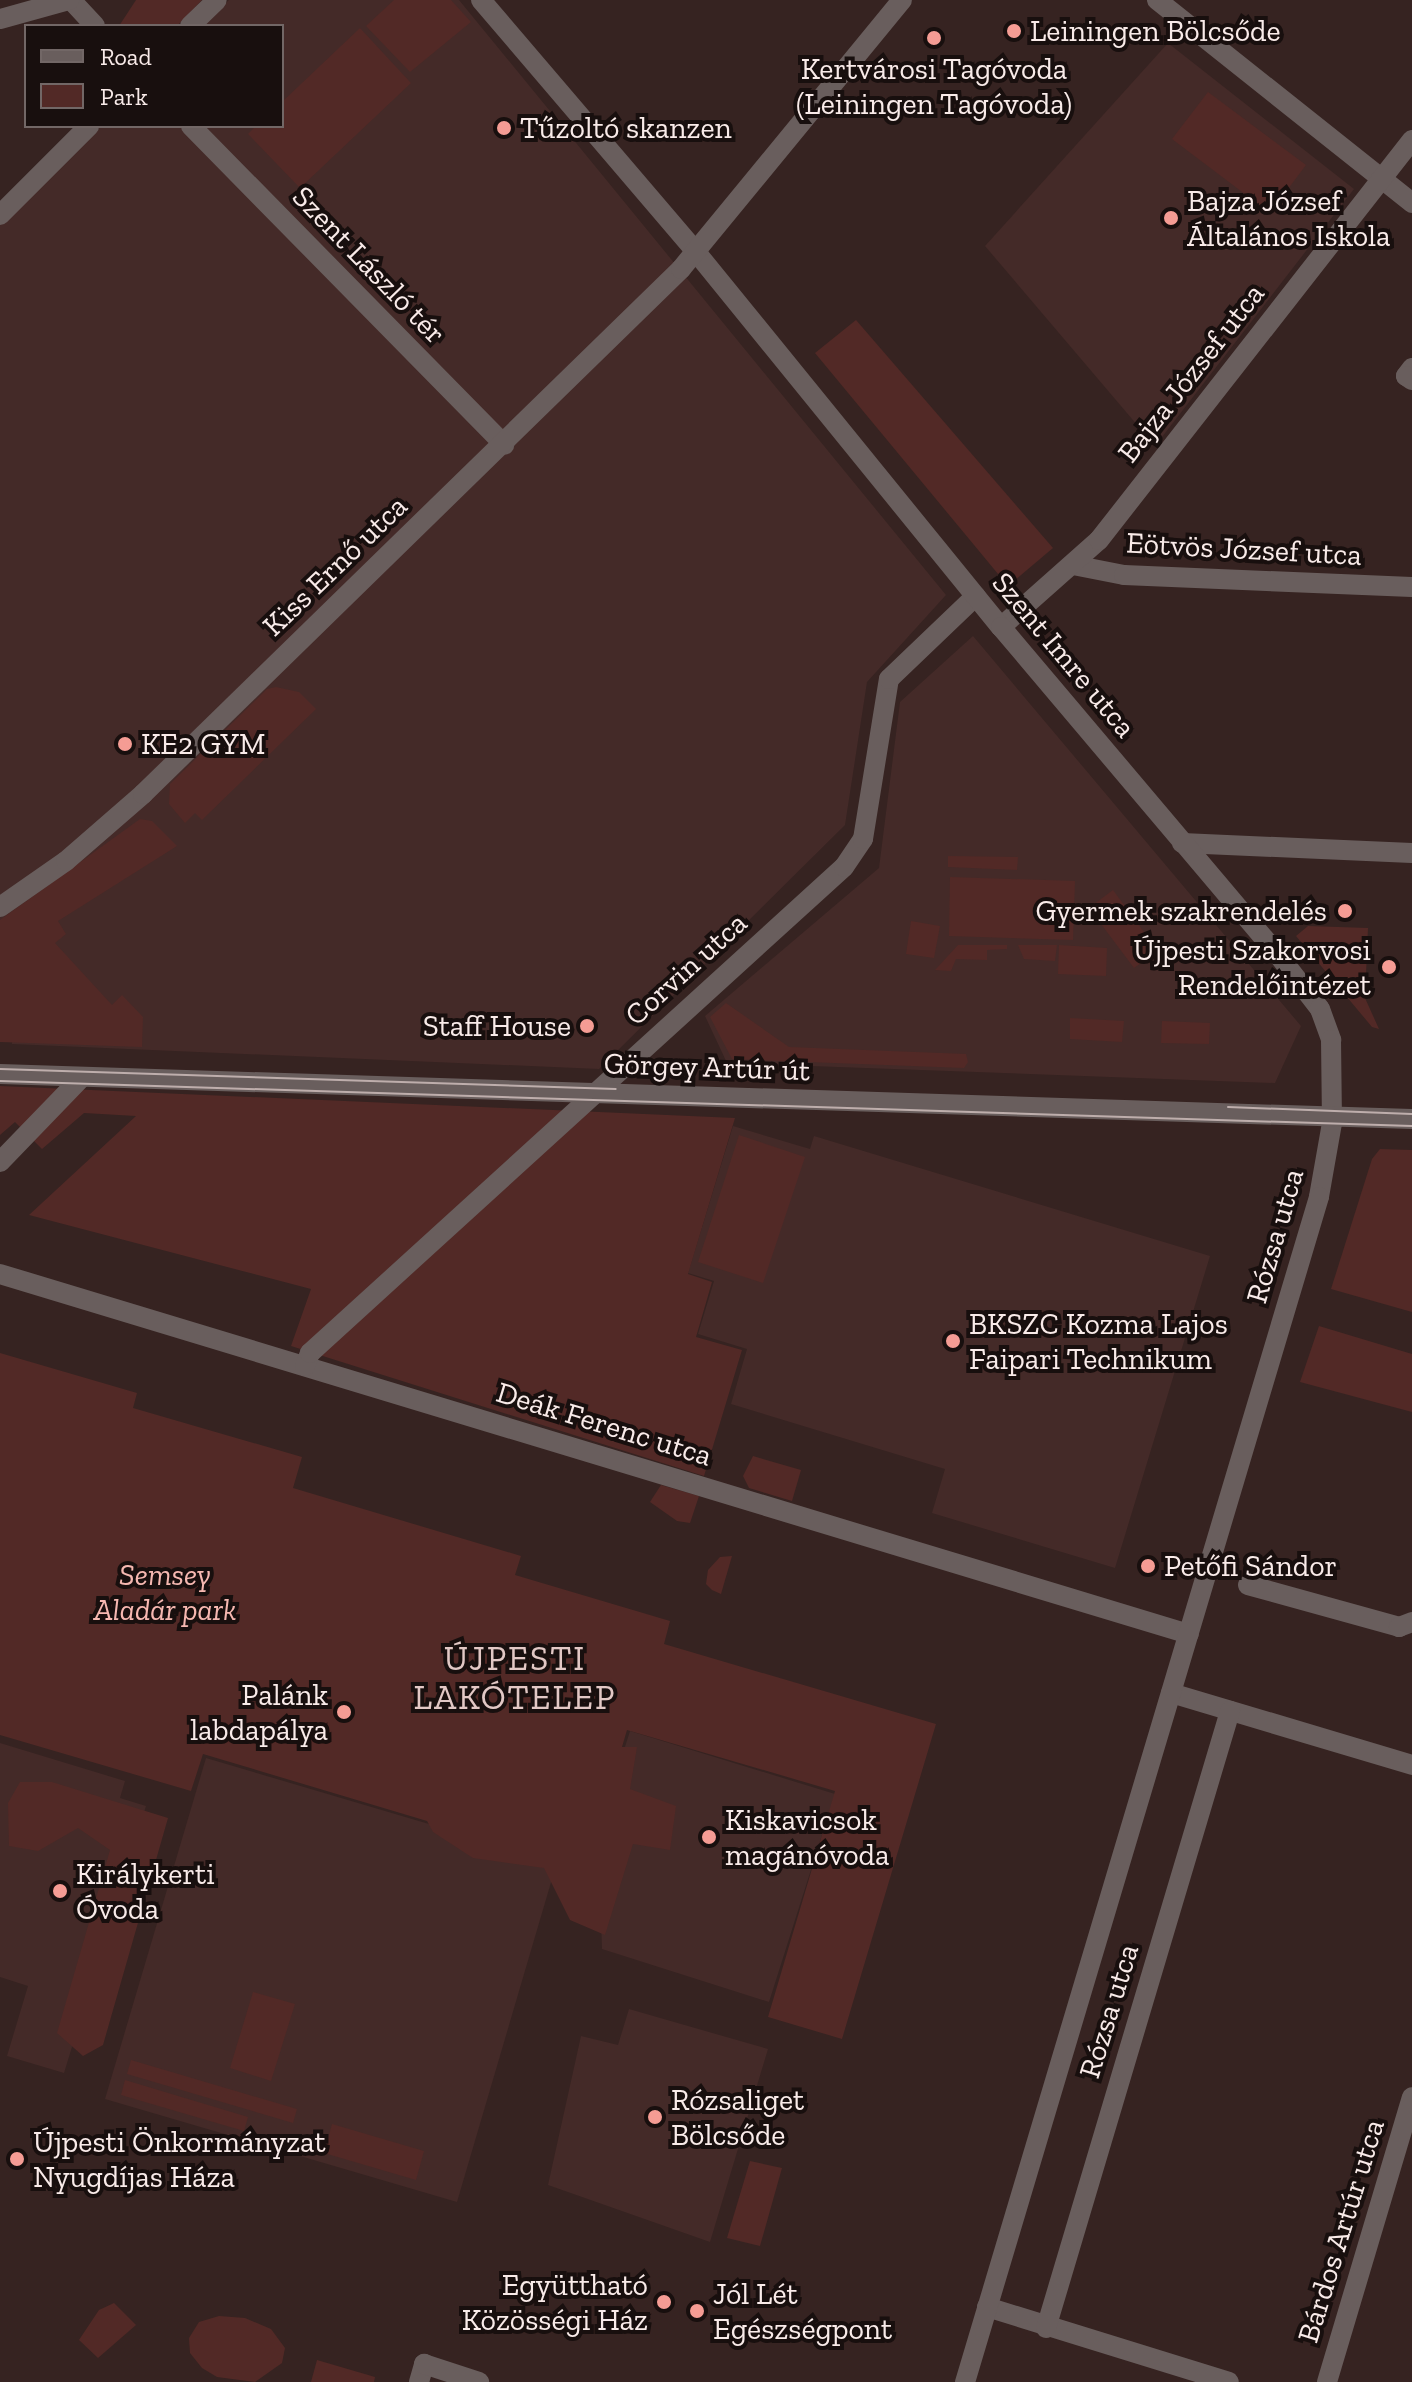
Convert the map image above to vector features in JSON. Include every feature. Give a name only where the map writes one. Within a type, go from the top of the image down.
[{"type":"street","points":[[0,19],[70,0],[93,24]]},
{"type":"street","points":[[192,24],[217,0]]},
{"type":"street","points":[[481,0],[696,252]]},
{"type":"street","name":"Kiss Ernő utca","points":[[0,907],[66,861],[143,794],[504,445],[696,252],[902,0]]},
{"type":"street","points":[[1157,0],[1412,203]]},
{"type":"street","points":[[0,215],[87,128]]},
{"type":"street","name":"Szent László tér","points":[[193,128],[504,445]]},
{"type":"street","name":"Bajza József utca","points":[[1001,627],[1073,565],[1113,523],[1412,140]]},
{"type":"street","name":"Szent Imre utca","points":[[696,252],[1001,627],[1320,1009],[1331,1040],[1332,1116]]},
{"type":"street","points":[[1412,368],[1406,376],[1412,380]]},
{"type":"street","name":"Eötvös József utca","points":[[1073,565],[1124,575],[1412,587]]},
{"type":"street","name":"Corvin utca","points":[[305,1366],[310,1353],[859,848],[889,679],[976,596]]},
{"type":"street","points":[[1182,843],[1412,853]]},
{"type":"street","name":"Görgey Artúr út","points":[[0,1074],[1412,1119]]},
{"type":"street","points":[[0,1162],[82,1077]]},
{"type":"street","name":"Rózsa utca","points":[[965,2382],[1319,1197],[1332,1116]]},
{"type":"street","name":"Deák Ferenc utca","points":[[0,1274],[1189,1634]]},
{"type":"street","points":[[1248,1585],[1399,1627],[1412,1622]]},
{"type":"street","points":[[1171,1693],[1412,1765]]},
{"type":"street","name":"Rózsa utca","points":[[1046,2328],[1230,1711]]},
{"type":"street","name":"Bárdos Artúr utca","points":[[1327,2382],[1412,2097]]},
{"type":"street","points":[[987,2307],[1046,2328],[1229,2382]]},
{"type":"street","points":[[419,2382],[424,2364],[479,2382]]},
{"type":"shaded area","points":[[229,0],[459,0],[946,595],[867,682],[845,825],[599,1069],[12,1044],[14,989],[0,967],[0,225],[99,128],[284,128],[284,24],[204,24]]},
{"type":"shaded area","name":"Bajza József Általános Iskola","points":[[1168,43],[1354,189],[1155,446],[985,246]]},
{"type":"shaded area","points":[[973,636],[1301,1026],[1275,1083],[727,1063],[705,1016],[879,868],[900,702]]},
{"type":"shaded area","name":"BKSZC Kozma Lajos Faipari Technikum","points":[[733,1126],[810,1149],[814,1136],[1210,1256],[1115,1568],[932,1513],[945,1469],[731,1404],[747,1349],[698,1334],[714,1281],[688,1273]]},
{"type":"shaded area","name":"Kiskavicsok magánóvoda","points":[[630,1731],[835,1794],[769,2002],[602,1949],[601,1918],[583,1880]]},
{"type":"shaded area","name":"Királykerti Óvoda","points":[[0,1743],[125,1781],[120,1798],[146,1806],[64,2073],[7,2056],[28,1986],[0,1977]]},
{"type":"shaded area","points":[[206,1758],[557,1862],[457,2202],[105,2099]]},
{"type":"shaded area","name":"Rózsaliget Bölcsőde","points":[[629,2009],[768,2049],[710,2242],[548,2185],[581,2036],[618,2045]]},
{"type":"green space","points":[[136,0],[202,0],[179,24],[120,24]]},
{"type":"green space","points":[[394,0],[451,0],[471,22],[410,72],[366,26]]},
{"type":"green space","points":[[360,28],[411,83],[300,188],[248,134],[254,128],[284,128],[284,100]]},
{"type":"green space","points":[[1208,92],[1306,165],[1270,213],[1172,139]]},
{"type":"green space","points":[[856,320],[1053,548],[1008,586],[815,353]]},
{"type":"green space","points":[[276,687],[299,692],[316,709],[202,820],[195,813],[185,823],[169,804],[170,784],[267,689]]},
{"type":"green space","points":[[140,819],[152,821],[177,846],[58,921],[66,934],[55,943],[112,1005],[122,995],[143,1017],[142,1047],[0,1042],[0,920]]},
{"type":"green space","points":[[948,856],[1018,857],[1017,870],[948,867]]},
{"type":"green space","points":[[950,877],[1075,881],[1073,940],[949,936]]},
{"type":"green space","points":[[1113,890],[1158,951],[1134,968],[1089,908]]},
{"type":"green space","points":[[911,921],[940,926],[934,958],[906,954]]},
{"type":"green space","points":[[1308,926],[1368,928],[1365,998],[1379,1029],[1372,1027],[1296,936]]},
{"type":"green space","points":[[958,945],[1007,945],[1007,949],[987,950],[987,960],[956,959],[951,971],[935,970]]},
{"type":"green space","points":[[1018,945],[1057,945],[1055,961],[1024,959]]},
{"type":"green space","points":[[1059,945],[1107,948],[1106,976],[1058,974]]},
{"type":"green space","points":[[726,1003],[789,1047],[966,1054],[968,1062],[964,1068],[732,1059],[710,1017]]},
{"type":"green space","points":[[1070,1018],[1124,1021],[1122,1042],[1070,1039]]},
{"type":"green space","points":[[1162,1021],[1210,1023],[1209,1044],[1161,1043]]},
{"type":"green space","points":[[0,1086],[735,1118],[688,1274],[712,1282],[696,1337],[742,1350],[704,1476],[291,1346],[311,1289],[29,1215],[136,1116],[84,1113],[42,1149],[15,1122],[0,1135]]},
{"type":"green space","points":[[739,1135],[805,1157],[763,1283],[698,1262]]},
{"type":"green space","points":[[1380,1149],[1412,1150],[1412,1312],[1331,1289],[1372,1159]]},
{"type":"green space","points":[[1319,1326],[1412,1354],[1412,1412],[1300,1382]]},
{"type":"green space","name":"Semsey Aladár park","points":[[0,1353],[137,1393],[133,1408],[302,1457],[293,1488],[521,1556],[515,1575],[670,1621],[664,1644],[936,1724],[842,2039],[768,2017],[835,1791],[627,1730],[622,1747],[637,1747],[630,1789],[676,1806],[670,1850],[633,1844],[605,1935],[570,1920],[544,1868],[473,1858],[433,1832],[427,1821],[203,1754],[191,1791],[0,1735]]},
{"type":"green space","points":[[753,1456],[801,1470],[792,1501],[749,1488],[743,1476]]},
{"type":"green space","points":[[661,1485],[699,1496],[690,1523],[677,1521],[650,1502]]},
{"type":"green space","points":[[732,1556],[721,1594],[706,1584],[708,1570],[720,1557]]},
{"type":"green space","points":[[20,1782],[52,1782],[168,1818],[103,2045],[83,2056],[57,2033],[110,1850],[78,1828],[38,1851],[9,1846],[8,1803]]},
{"type":"green space","points":[[253,1992],[295,2004],[271,2081],[230,2068]]},
{"type":"green space","points":[[131,2060],[297,2109],[293,2123],[127,2074]]},
{"type":"green space","points":[[125,2080],[248,2117],[244,2131],[121,2095]]},
{"type":"green space","points":[[332,2124],[424,2151],[416,2180],[324,2153]]},
{"type":"green space","points":[[750,2161],[782,2168],[760,2246],[727,2238]]},
{"type":"green space","points":[[114,2303],[136,2325],[98,2358],[79,2340],[99,2310]]},
{"type":"green space","points":[[219,2316],[245,2318],[271,2329],[285,2348],[282,2363],[255,2382],[217,2377],[202,2368],[190,2353],[189,2338],[199,2322]]},
{"type":"green space","points":[[317,2360],[375,2377],[374,2382],[311,2382]]},
{"type":"tram line","points":[[0,1069],[616,1089]]},
{"type":"tram line","points":[[0,1081],[1412,1126]]},
{"type":"tram line","points":[[1228,1107],[1412,1114]]},
{"type":"place","name":"Leiningen Bölcsőde","points":[[1014,31]]},
{"type":"place","name":"Kertvárosi Tagóvoda (Leiningen Tagóvoda)","points":[[934,38]]},
{"type":"place","name":"Tűzoltó skanzen","points":[[504,128]]},
{"type":"place","name":"Bajza József Általános Iskola","points":[[1171,218]]},
{"type":"place","name":"KE2 GYM","points":[[125,744]]},
{"type":"place","name":"Gyermek szakrendelés","points":[[1345,911]]},
{"type":"place","name":"Újpesti Szakorvosi Rendelőintézet","points":[[1389,967]]},
{"type":"place","name":"Staff House","points":[[587,1026]]},
{"type":"place","name":"BKSZC Kozma Lajos Faipari Technikum","points":[[953,1341]]},
{"type":"place","name":"Petőfi Sándor","points":[[1148,1566]]},
{"type":"place","name":"Palánk labdapálya","points":[[344,1712]]},
{"type":"place","name":"Kiskavicsok magánóvoda","points":[[709,1837]]},
{"type":"place","name":"Királykerti Óvoda","points":[[60,1891]]},
{"type":"place","name":"Rózsaliget Bölcsőde","points":[[655,2117]]},
{"type":"place","name":"Újpesti Önkormányzat Nyugdíjas Háza","points":[[17,2159]]},
{"type":"place","name":"Együttható Közösségi Ház","points":[[664,2302]]},
{"type":"place","name":"Jól Lét Egészségpont","points":[[697,2311]]},
{"type":"district","name":"ÚJPESTI LAKÓTELEP","points":[[515,1678]]}]
